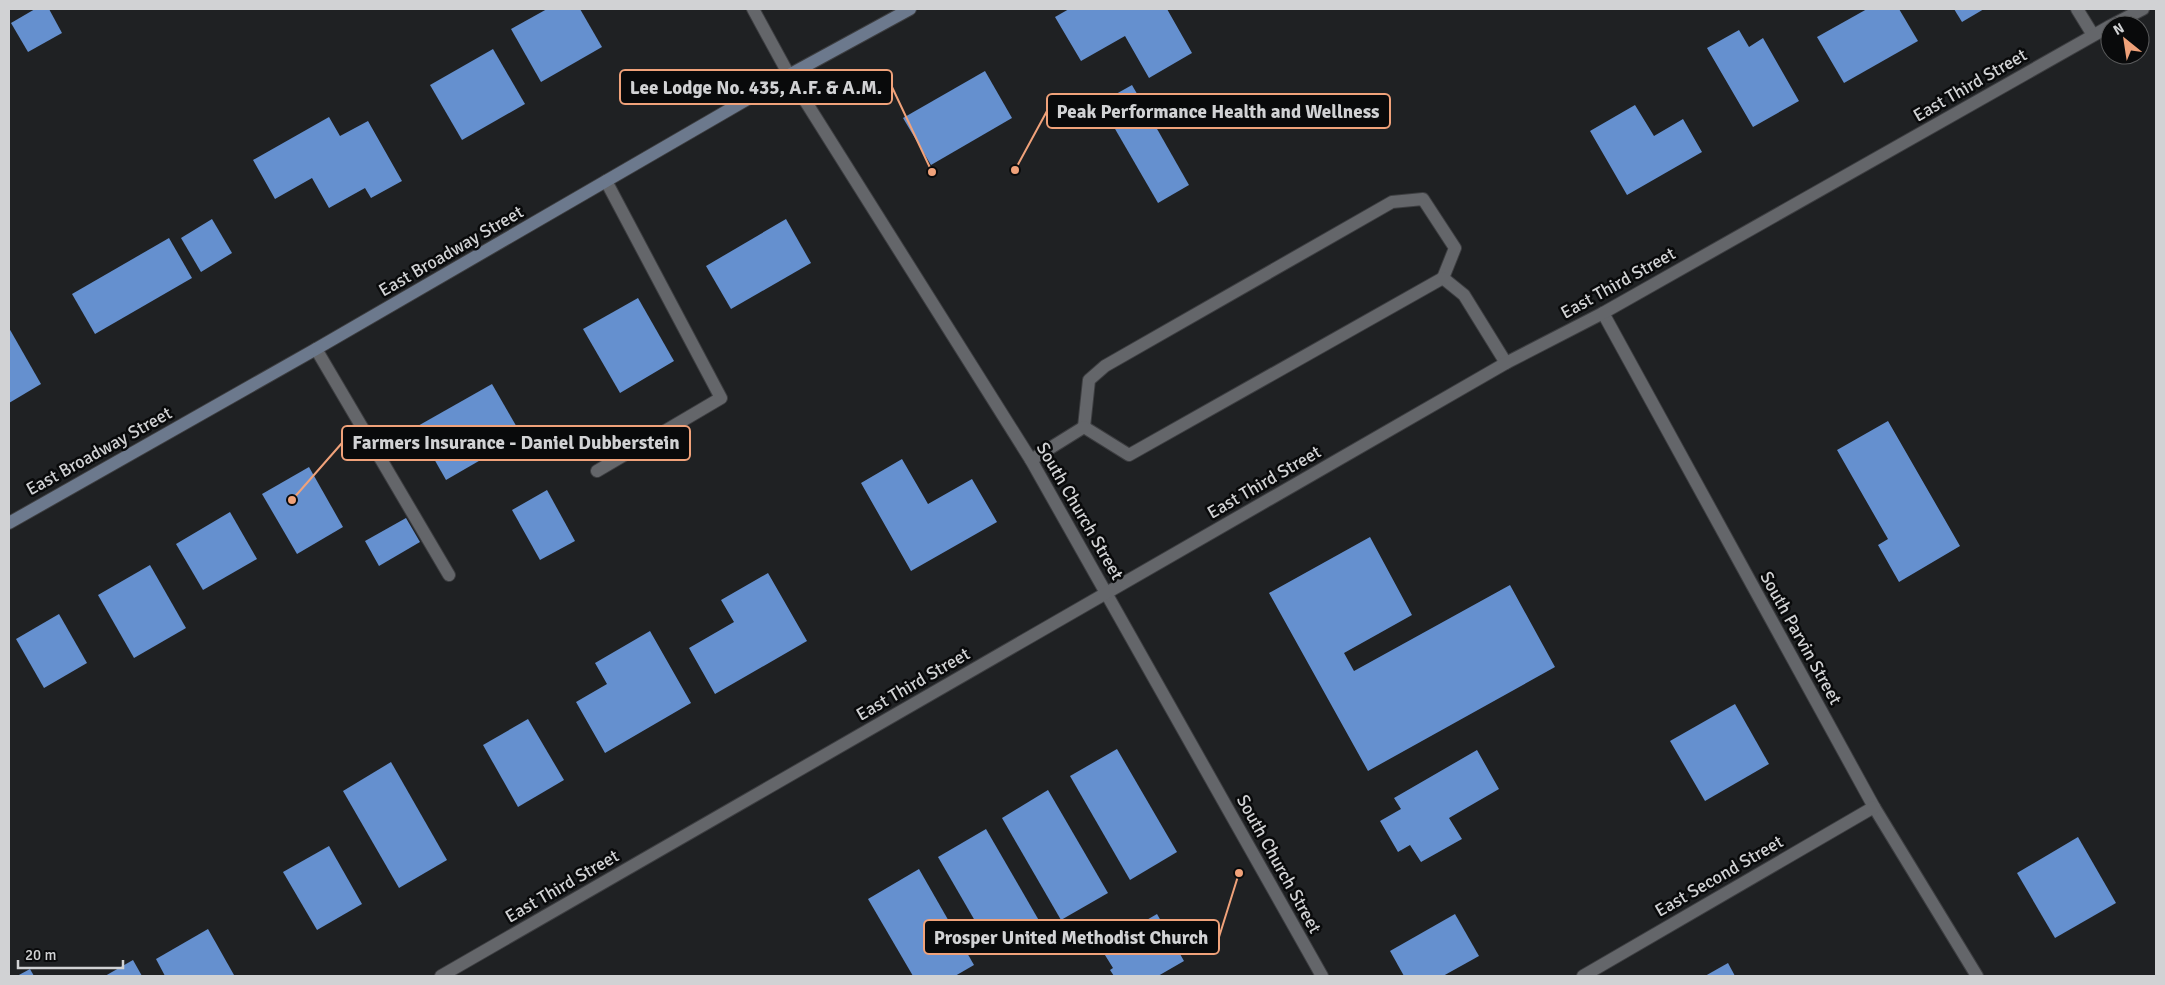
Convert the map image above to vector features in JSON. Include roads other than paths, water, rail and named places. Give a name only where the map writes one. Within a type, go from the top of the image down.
[{"type":"street","name":"South Church Street","points":[[753,9],[789,75],[1031,460],[1322,976]]},
{"type":"street","name":"East Broadway Street","points":[[9,523],[316,349],[789,75],[910,9]]},
{"type":"street","points":[[2078,9],[2093,35]]},
{"type":"street","name":"East Third Street","points":[[441,976],[1506,363],[1603,313],[2100,32]]},
{"type":"street","points":[[597,471],[721,398],[606,181]]},
{"type":"street","points":[[1422,199],[1455,248],[1443,278],[1129,455],[1084,427],[1089,380],[1105,366],[1392,202],[1422,199]]},
{"type":"street","points":[[1443,278],[1464,295],[1506,363]]},
{"type":"street","name":"South Parvin Street","points":[[1603,313],[1874,807],[1977,976]]},
{"type":"street","points":[[316,349],[449,575]]},
{"type":"street","points":[[1031,460],[1084,427]]},
{"type":"street","name":"East Second Street","points":[[1582,976],[1874,807]]},
{"type":"place","name":"Peak Performance Health and Wellness","points":[[1015,170]]},
{"type":"place","name":"Lee Lodge No. 435, A.F. & A.M.","points":[[932,172]]},
{"type":"place","name":"Farmers Insurance - Daniel Dubberstein","points":[[292,500]]},
{"type":"place","name":"Prosper United Methodist Church","points":[[1239,873]]}]
